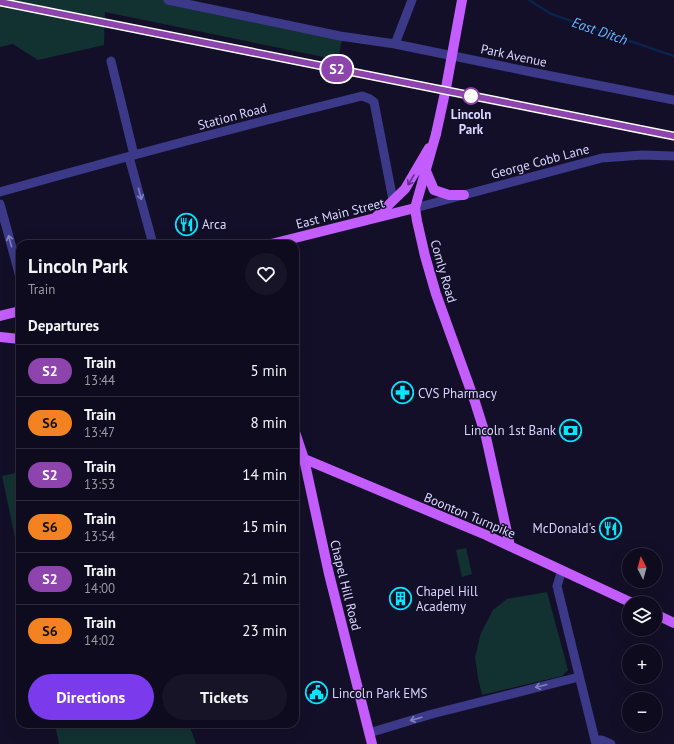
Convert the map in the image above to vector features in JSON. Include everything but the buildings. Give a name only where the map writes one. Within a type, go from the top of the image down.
[{"type":"main road","name":"Comly Road","points":[[462,0],[436,134],[415,208],[420,236],[436,294],[486,437],[510,546]]},
{"type":"main road","points":[[375,218],[405,189],[436,134]]},
{"type":"main road","points":[[426,171],[434,190],[449,195],[464,195]]},
{"type":"main road","name":"East Main Street","points":[[287,240],[415,208]]},
{"type":"main road","points":[[3,313],[16,311]]},
{"type":"main road","points":[[3,313],[16,319]]},
{"type":"main road","points":[[0,337],[16,339]]},
{"type":"main road","name":"Boonton Turnpike","points":[[299,457],[486,535],[622,598]]},
{"type":"main road","name":"Chapel Hill Road","points":[[299,457],[372,744]]},
{"type":"main road","points":[[662,617],[674,623]]},
{"type":"street","name":"Park Avenue","points":[[168,0],[340,36],[395,44],[674,100]]},
{"type":"street","points":[[395,44],[412,0]]},
{"type":"street","points":[[111,61],[152,240]]},
{"type":"street","name":"Station Road","points":[[0,192],[263,121],[362,96],[374,102],[393,200]]},
{"type":"street","name":"George Cobb Lane","points":[[415,208],[602,158],[642,155],[674,156]]},
{"type":"street","points":[[0,204],[16,262]]},
{"type":"street","points":[[562,570],[557,586],[596,742],[602,740],[610,744]]},
{"type":"street","points":[[369,733],[432,714],[579,677]]},
{"type":"green space","points":[[0,0],[175,0],[342,39],[338,60],[105,12],[104,45],[38,60],[13,44],[0,47]]},
{"type":"green space","points":[[16,473],[16,542],[2,476]]},
{"type":"green space","points":[[466,548],[472,574],[462,577],[456,550]]},
{"type":"green space","points":[[547,592],[568,670],[562,676],[482,695],[475,657],[481,633],[493,610],[507,599]]},
{"type":"green space","points":[[56,728],[190,728],[196,744],[59,744]]},
{"type":"waterway","name":"East Ditch","points":[[529,0],[551,14],[674,56]]},
{"type":"railway","points":[[0,2],[674,137]]},
{"type":"train","name":"S2","points":[[0,2],[674,136]]},
{"type":"place","name":"Lincoln Park","points":[[471,96]]},
{"type":"place","name":"Arca","points":[[186,224]]},
{"type":"place","name":"CVS Pharmacy","points":[[403,393]]},
{"type":"place","name":"Lincoln 1st Bank","points":[[571,430]]},
{"type":"place","name":"McDonald's","points":[[611,528]]},
{"type":"place","name":"Chapel Hill Academy","points":[[400,598]]},
{"type":"place","name":"Lincoln Park EMS","points":[[317,693]]}]
